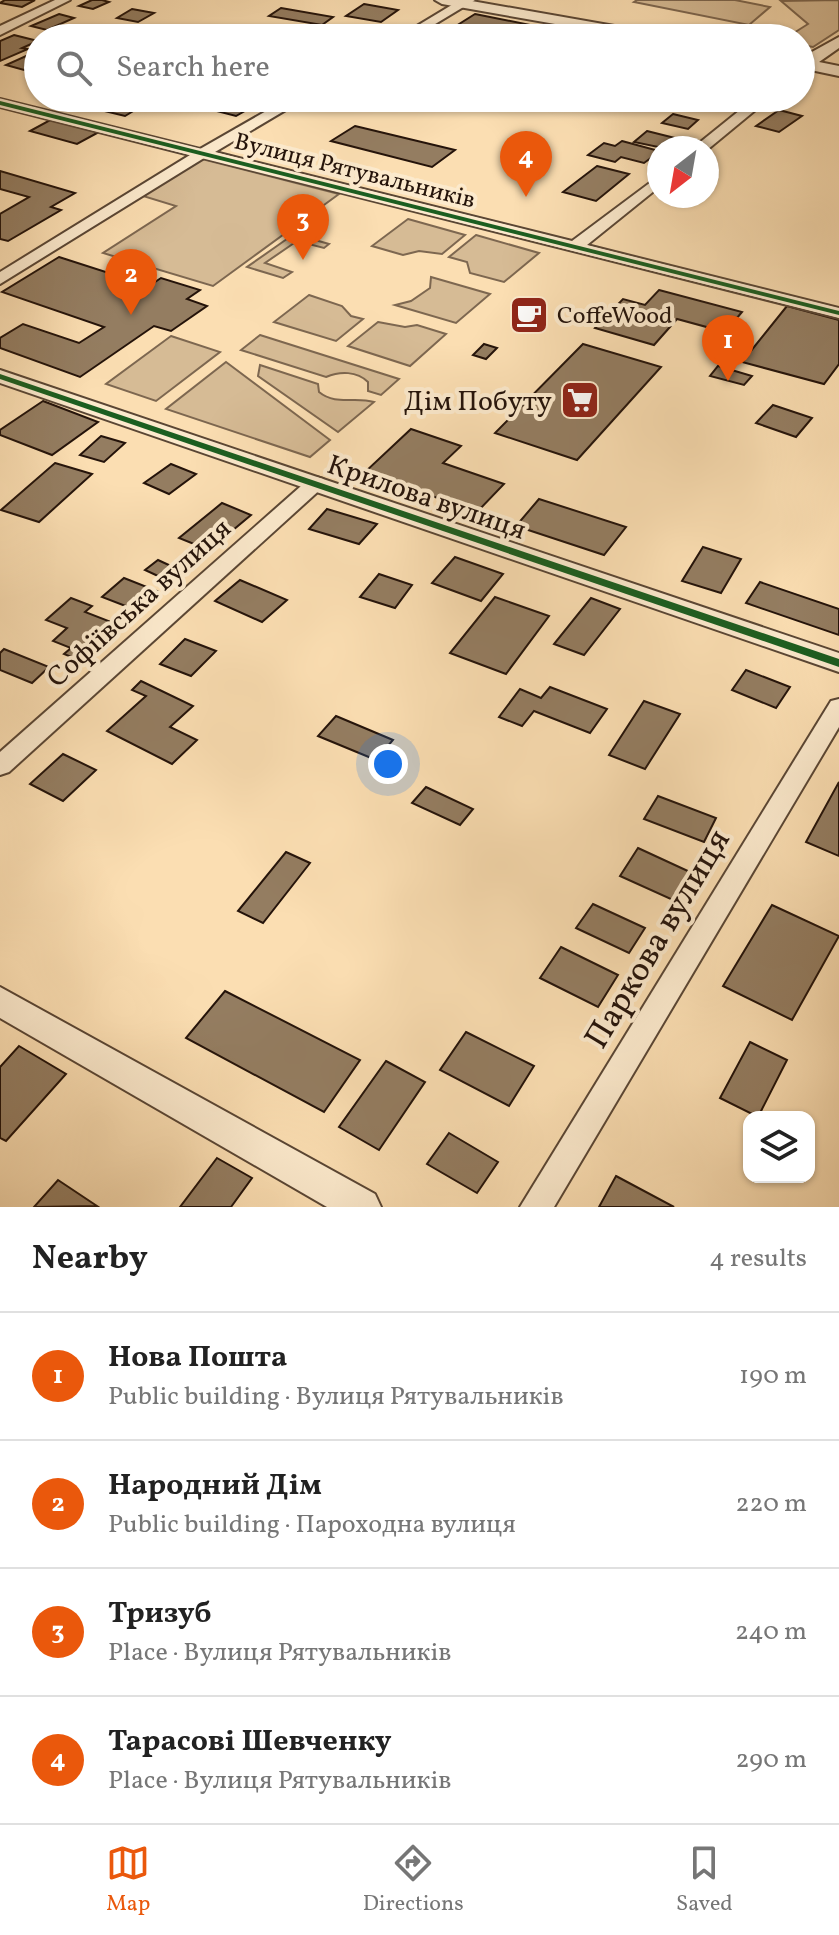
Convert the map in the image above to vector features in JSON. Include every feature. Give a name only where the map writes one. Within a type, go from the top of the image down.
[{"type":"street","points":[[0,31],[64,0]]},
{"type":"street","points":[[442,0],[585,24]]},
{"type":"street","points":[[428,24],[466,2]]},
{"type":"street","points":[[815,57],[839,41]]},
{"type":"street","points":[[815,67],[839,71]]},
{"type":"street","name":"Вулиця Рятувальників","points":[[0,103],[24,109]]},
{"type":"street","name":"Вулиця Рятувальників","points":[[37,112],[839,313]]},
{"type":"street","points":[[0,279],[275,112]]},
{"type":"street","points":[[715,136],[745,112]]},
{"type":"street","points":[[576,246],[647,190]]},
{"type":"street","name":"Крилова вулиця","points":[[0,376],[839,663]]},
{"type":"street","name":"Софіївська вулиця","points":[[0,766],[316,483]]},
{"type":"street","name":"Паркова вулиця","points":[[536,1207],[839,707]]},
{"type":"street","points":[[0,1001],[362,1207]]},
{"type":"shaded area","points":[[735,0],[770,7],[750,24],[744,24],[634,2]]},
{"type":"shaded area","points":[[839,0],[839,30],[815,46],[815,24],[808,24],[781,1]]},
{"type":"shaded area","points":[[202,159],[339,194],[213,286],[103,253],[176,206],[143,196]]},
{"type":"shaded area","points":[[408,219],[465,235],[442,254],[419,251],[403,255],[372,246]]},
{"type":"shaded area","points":[[294,234],[329,244],[324,248],[297,241],[265,263],[292,272],[283,278],[247,267]]},
{"type":"shaded area","points":[[476,235],[539,253],[504,282],[470,273],[467,262],[449,257]]},
{"type":"shaded area","points":[[431,277],[490,294],[456,323],[395,305],[411,301],[430,288]]},
{"type":"shaded area","points":[[309,295],[342,306],[351,316],[363,319],[336,341],[274,322]]},
{"type":"shaded area","points":[[378,322],[405,327],[417,325],[446,334],[410,366],[348,346]]},
{"type":"shaded area","points":[[260,335],[399,379],[381,395],[368,391],[368,382],[354,374],[326,377],[241,350]]},
{"type":"shaded area","points":[[171,336],[220,352],[156,401],[106,384]]},
{"type":"shaded area","points":[[226,362],[330,440],[310,457],[166,409]]},
{"type":"shaded area","points":[[260,365],[318,384],[319,392],[332,399],[374,402],[338,432],[258,376]]},
{"type":"building","points":[[5,0],[35,0],[22,7],[0,3]]},
{"type":"building","points":[[92,0],[109,2],[93,9],[79,6]]},
{"type":"building","points":[[364,4],[398,10],[381,22],[346,16]]},
{"type":"building","points":[[281,8],[333,17],[323,24],[316,24],[269,16]]},
{"type":"building","points":[[132,9],[154,13],[138,22],[117,18]]},
{"type":"building","points":[[59,14],[74,18],[60,24],[36,24]]},
{"type":"building","points":[[475,14],[525,24],[459,24]]},
{"type":"building","points":[[14,35],[24,38],[24,51],[0,61],[0,41]]},
{"type":"building","points":[[24,57],[24,70],[6,65]]},
{"type":"building","points":[[109,112],[132,112],[125,116]]},
{"type":"building","points":[[220,112],[243,112],[236,116]]},
{"type":"building","points":[[776,112],[802,116],[779,132],[756,126]]},
{"type":"building","points":[[673,114],[698,120],[688,129],[662,123]]},
{"type":"building","points":[[52,119],[99,132],[77,144],[30,131]]},
{"type":"building","points":[[355,126],[455,150],[432,167],[331,141]]},
{"type":"building","points":[[647,131],[667,136],[647,136],[647,145],[634,142]]},
{"type":"building","points":[[622,141],[647,148],[647,161],[644,163],[621,157],[615,162],[588,155],[604,143],[615,146]]},
{"type":"building","points":[[597,166],[629,174],[596,201],[563,192]]},
{"type":"building","points":[[0,171],[75,193],[51,207],[61,210],[8,241],[0,239],[0,214],[29,197],[0,189]]},
{"type":"building","points":[[59,257],[149,286],[161,278],[200,290],[187,299],[207,306],[171,331],[154,326],[80,377],[0,348],[0,338],[23,324],[79,343],[104,327],[2,292]]},
{"type":"building","points":[[659,290],[742,312],[725,332],[677,319],[654,345],[595,328],[623,299],[645,305]]},
{"type":"building","points":[[787,306],[839,320],[839,364],[824,384],[742,362]]},
{"type":"building","points":[[484,344],[497,348],[486,359],[473,355]]},
{"type":"building","name":"Дім Побуту","points":[[583,344],[661,367],[577,460],[495,433]]},
{"type":"building","points":[[718,366],[752,376],[744,385],[710,376]]},
{"type":"building","points":[[43,401],[98,422],[52,455],[0,435],[0,430]]},
{"type":"building","points":[[773,405],[812,418],[796,437],[756,423]]},
{"type":"building","points":[[411,429],[461,446],[443,463],[504,484],[477,512],[365,472]]},
{"type":"building","points":[[101,436],[125,443],[104,462],[80,455]]},
{"type":"building","points":[[55,463],[92,474],[39,522],[1,510]]},
{"type":"building","points":[[171,464],[196,474],[169,494],[144,483]]},
{"type":"building","points":[[539,499],[626,527],[604,555],[516,526]]},
{"type":"building","points":[[222,503],[251,515],[209,550],[179,538]]},
{"type":"building","points":[[327,509],[377,524],[359,544],[309,529]]},
{"type":"building","points":[[703,547],[741,559],[721,593],[682,581]]},
{"type":"building","points":[[455,557],[503,574],[481,601],[432,583]]},
{"type":"building","points":[[158,560],[184,572],[171,582],[145,570]]},
{"type":"building","points":[[379,574],[412,585],[395,608],[360,597]]},
{"type":"building","points":[[124,578],[157,591],[136,610],[102,597]]},
{"type":"building","points":[[240,580],[287,600],[262,622],[215,601]]},
{"type":"building","points":[[760,582],[839,609],[839,635],[746,603]]},
{"type":"building","points":[[495,597],[549,616],[506,674],[450,653]]},
{"type":"building","points":[[71,598],[92,606],[85,612],[124,627],[86,663],[64,654],[71,648],[53,641],[67,628],[46,620]]},
{"type":"building","points":[[591,598],[620,609],[584,655],[554,644]]},
{"type":"building","points":[[185,639],[216,651],[191,676],[160,664]]},
{"type":"building","points":[[4,649],[49,667],[32,683],[0,670],[0,653]]},
{"type":"building","points":[[746,670],[790,687],[776,708],[732,690]]},
{"type":"building","points":[[141,681],[193,706],[170,727],[197,740],[172,764],[107,731],[146,696],[132,690]]},
{"type":"building","points":[[550,687],[607,709],[590,733],[534,711],[522,726],[499,717],[520,689],[541,698]]},
{"type":"building","points":[[644,701],[680,714],[645,769],[609,755]]},
{"type":"building","points":[[336,716],[393,740],[376,760],[318,736]]},
{"type":"building","points":[[63,754],[96,770],[63,801],[30,784]]},
{"type":"building","points":[[839,782],[839,856],[806,842]]},
{"type":"building","points":[[426,787],[473,809],[460,825],[412,803]]},
{"type":"building","points":[[658,796],[716,818],[704,842],[644,819]]},
{"type":"building","points":[[638,848],[690,872],[673,900],[620,876]]},
{"type":"building","points":[[286,852],[310,863],[263,923],[238,911]]},
{"type":"building","points":[[593,904],[645,928],[629,953],[576,928]]},
{"type":"building","points":[[772,905],[839,936],[792,1020],[723,986]]},
{"type":"building","points":[[561,947],[618,975],[598,1007],[540,978]]},
{"type":"building","points":[[225,991],[360,1060],[324,1112],[186,1038]]},
{"type":"building","points":[[466,1032],[534,1066],[509,1106],[440,1070]]},
{"type":"building","points":[[750,1042],[787,1060],[761,1111],[746,1111],[720,1098]]},
{"type":"building","points":[[19,1046],[66,1074],[6,1141],[0,1138],[0,1067]]},
{"type":"building","points":[[386,1061],[425,1082],[379,1150],[339,1127]]},
{"type":"building","points":[[449,1133],[498,1162],[477,1193],[427,1164]]},
{"type":"building","points":[[217,1158],[252,1178],[231,1207],[180,1207]]},
{"type":"building","points":[[616,1176],[674,1207],[599,1207]]},
{"type":"building","points":[[58,1180],[97,1206],[34,1207]]},
{"type":"cycle path","points":[[0,103],[24,109]]},
{"type":"cycle path","points":[[36,112],[839,313]]},
{"type":"cycle path","points":[[0,376],[839,663]]},
{"type":"place","name":"Тарасові Шевченку","points":[[526,197]]},
{"type":"place","name":"Тризуб","points":[[303,260]]},
{"type":"place","name":"Народний Дім","points":[[131,315]]},
{"type":"place","name":"CoffeWood","points":[[529,315]]},
{"type":"place","name":"Нова Пошта","points":[[728,381]]},
{"type":"place","name":"Дім Побуту","points":[[580,400]]}]
